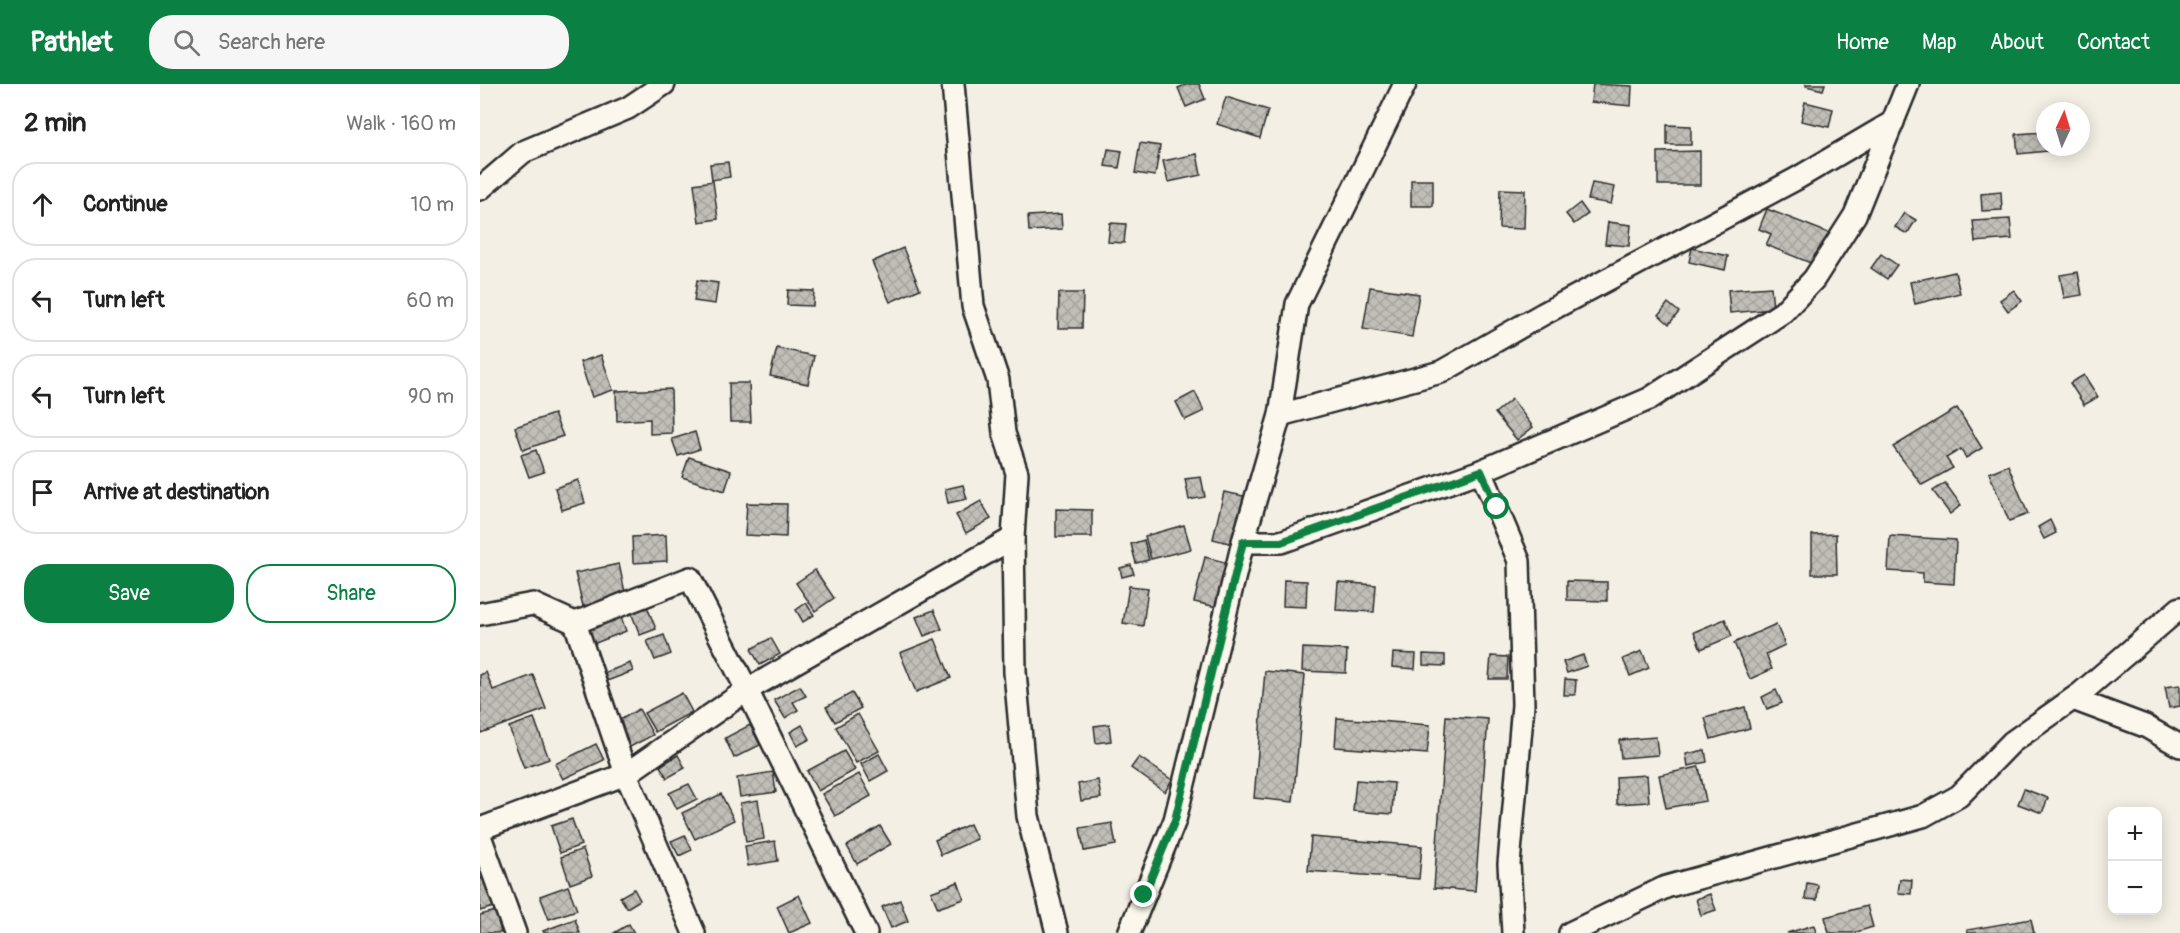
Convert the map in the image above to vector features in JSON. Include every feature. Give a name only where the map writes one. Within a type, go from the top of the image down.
[{"type":"street","points":[[480,189],[523,152],[628,108],[663,84]]},
{"type":"street","points":[[953,84],[973,306],[998,380],[1004,433],[1017,473],[1013,538],[1015,672],[1028,816],[1057,933]]},
{"type":"street","points":[[1129,933],[1175,820],[1243,542],[1280,415],[1297,304],[1405,84]]},
{"type":"street","points":[[1243,542],[1281,542],[1481,471],[1649,399],[1783,312],[1814,279],[1855,215],[1908,84]]},
{"type":"street","points":[[1280,415],[1440,372],[1543,314],[1796,179],[1893,122]]},
{"type":"street","points":[[1481,471],[1519,561],[1523,705],[1509,864],[1514,933]]},
{"type":"street","points":[[480,829],[626,774],[747,690],[1013,538]]},
{"type":"street","points":[[480,614],[533,604],[574,623],[690,578],[866,933]]},
{"type":"street","points":[[1570,933],[1666,886],[1923,816],[1959,796],[2012,742],[2073,699],[2180,608]]},
{"type":"street","points":[[574,623],[626,774],[694,933]]},
{"type":"street","points":[[2073,699],[2145,726],[2180,746]]},
{"type":"street","points":[[480,836],[515,933]]},
{"type":"building","points":[[1188,84],[1199,84],[1205,99],[1186,107],[1178,88]]},
{"type":"building","points":[[1593,84],[1632,86],[1631,106],[1591,102]]},
{"type":"building","points":[[1806,84],[1825,84],[1823,90],[1806,86]]},
{"type":"building","points":[[1226,97],[1268,110],[1260,138],[1217,124]]},
{"type":"building","points":[[1805,102],[1833,109],[1829,127],[1801,121]]},
{"type":"building","points":[[1667,125],[1691,126],[1691,145],[1667,145]]},
{"type":"building","points":[[2036,133],[2036,152],[2018,154],[2016,134]]},
{"type":"building","points":[[1140,143],[1160,146],[1155,176],[1135,173]]},
{"type":"building","points":[[1108,149],[1122,151],[1119,168],[1105,166]]},
{"type":"building","points":[[1700,151],[1700,185],[1658,185],[1658,152]]},
{"type":"building","points":[[1197,154],[1201,175],[1168,182],[1163,161]]},
{"type":"building","points":[[728,162],[730,177],[712,180],[710,164]]},
{"type":"building","points":[[1411,180],[1433,180],[1433,206],[1411,206]]},
{"type":"building","points":[[713,181],[718,219],[699,222],[694,184]]},
{"type":"building","points":[[1592,183],[1615,187],[1611,204],[1588,200]]},
{"type":"building","points":[[1500,189],[1525,190],[1524,229],[1499,228]]},
{"type":"building","points":[[2001,192],[2002,210],[1982,211],[1981,194]]},
{"type":"building","points":[[1580,203],[1588,214],[1574,224],[1566,214]]},
{"type":"building","points":[[1767,209],[1831,234],[1818,266],[1766,245],[1771,234],[1759,229]]},
{"type":"building","points":[[1904,213],[1916,220],[1907,234],[1895,227]]},
{"type":"building","points":[[1061,214],[1062,229],[1029,231],[1028,216]]},
{"type":"building","points":[[2010,219],[2012,239],[1975,242],[1973,221]]},
{"type":"building","points":[[1608,222],[1631,225],[1629,246],[1605,244]]},
{"type":"building","points":[[1110,223],[1126,224],[1124,243],[1108,242]]},
{"type":"building","points":[[903,248],[920,289],[890,302],[872,262]]},
{"type":"building","points":[[1692,248],[1728,256],[1725,270],[1689,262]]},
{"type":"building","points":[[1881,254],[1897,265],[1887,279],[1871,268]]},
{"type":"building","points":[[1955,272],[1960,293],[1915,304],[1910,282]]},
{"type":"building","points":[[2078,272],[2082,295],[2064,298],[2060,275]]},
{"type":"building","points":[[697,280],[718,283],[715,304],[694,301]]},
{"type":"building","points":[[1370,287],[1419,294],[1412,337],[1363,329]]},
{"type":"building","points":[[1771,287],[1773,309],[1730,313],[1728,290]]},
{"type":"building","points":[[788,290],[814,291],[813,306],[787,305]]},
{"type":"building","points":[[2014,290],[2022,301],[2008,311],[2000,300]]},
{"type":"building","points":[[1059,293],[1083,293],[1082,328],[1058,328]]},
{"type":"building","points":[[1668,303],[1679,312],[1669,324],[1659,315]]},
{"type":"building","points":[[777,348],[814,356],[808,384],[770,376]]},
{"type":"building","points":[[601,355],[613,390],[592,397],[580,362]]},
{"type":"building","points":[[2084,375],[2098,397],[2084,405],[2070,383]]},
{"type":"building","points":[[729,383],[749,383],[751,422],[730,422]]},
{"type":"building","points":[[671,389],[672,433],[650,434],[650,419],[617,421],[616,391]]},
{"type":"building","points":[[1195,392],[1204,411],[1185,420],[1176,402]]},
{"type":"building","points":[[1512,399],[1533,427],[1517,440],[1495,413]]},
{"type":"building","points":[[1957,408],[1982,448],[1966,458],[1961,449],[1946,458],[1953,468],[1922,485],[1893,447]]},
{"type":"building","points":[[554,414],[563,436],[523,450],[515,427]]},
{"type":"building","points":[[695,432],[700,449],[678,456],[672,439]]},
{"type":"building","points":[[536,450],[544,472],[529,477],[521,455]]},
{"type":"building","points":[[689,457],[731,471],[725,491],[682,477]]},
{"type":"building","points":[[2008,465],[2028,514],[2009,521],[1989,473]]},
{"type":"building","points":[[1201,477],[1205,497],[1189,500],[1185,479]]},
{"type":"building","points":[[578,480],[585,503],[562,510],[555,488]]},
{"type":"building","points":[[1945,483],[1961,505],[1950,514],[1933,491]]},
{"type":"building","points":[[963,485],[967,499],[948,503],[945,489]]},
{"type":"building","points":[[1224,492],[1244,496],[1233,544],[1213,539]]},
{"type":"building","points":[[981,501],[991,519],[966,533],[956,515]]},
{"type":"building","points":[[747,503],[787,504],[786,537],[745,535]]},
{"type":"building","points":[[1056,509],[1092,510],[1092,537],[1056,537]]},
{"type":"building","points":[[2050,520],[2056,533],[2044,539],[2038,527]]},
{"type":"building","points":[[1184,525],[1191,549],[1151,559],[1145,536]]},
{"type":"building","points":[[1836,534],[1837,574],[1812,574],[1812,535]]},
{"type":"building","points":[[666,535],[667,561],[633,563],[632,537]]},
{"type":"building","points":[[1890,536],[1956,540],[1954,584],[1923,582],[1923,573],[1888,571]]},
{"type":"building","points":[[1144,540],[1149,560],[1136,563],[1131,544]]},
{"type":"building","points":[[1205,557],[1228,563],[1217,607],[1194,602]]},
{"type":"building","points":[[619,564],[626,597],[583,606],[575,573]]},
{"type":"building","points":[[1131,565],[1134,574],[1122,577],[1120,568]]},
{"type":"building","points":[[815,570],[834,598],[815,611],[796,583]]},
{"type":"building","points":[[1284,580],[1307,581],[1306,607],[1283,606]]},
{"type":"building","points":[[1567,581],[1607,582],[1607,601],[1567,600]]},
{"type":"building","points":[[1338,582],[1376,585],[1374,612],[1336,610]]},
{"type":"building","points":[[1129,586],[1148,588],[1143,626],[1123,623]]},
{"type":"building","points":[[806,603],[814,615],[803,622],[796,610]]},
{"type":"building","points":[[646,604],[656,629],[640,635],[630,610]]},
{"type":"building","points":[[934,610],[942,629],[924,636],[916,617]]},
{"type":"building","points":[[619,611],[626,631],[593,644],[585,624]]},
{"type":"building","points":[[1725,619],[1732,636],[1701,649],[1694,632]]},
{"type":"building","points":[[1776,624],[1785,645],[1766,654],[1772,669],[1750,679],[1734,643]]},
{"type":"building","points":[[664,635],[671,654],[655,660],[647,641]]},
{"type":"building","points":[[771,638],[780,654],[760,665],[751,649]]},
{"type":"building","points":[[935,639],[951,678],[916,692],[900,653]]},
{"type":"building","points":[[1303,648],[1347,650],[1346,673],[1302,671]]},
{"type":"building","points":[[1642,651],[1649,668],[1630,676],[1623,659]]},
{"type":"building","points":[[1393,653],[1416,654],[1415,669],[1392,667]]},
{"type":"building","points":[[1423,654],[1445,655],[1445,666],[1423,665]]},
{"type":"building","points":[[1583,655],[1587,666],[1567,673],[1563,662]]},
{"type":"building","points":[[1491,656],[1508,657],[1507,679],[1489,679]]},
{"type":"building","points":[[630,663],[633,671],[607,681],[604,673]]},
{"type":"building","points":[[1265,671],[1305,675],[1293,802],[1254,798]]},
{"type":"building","points":[[486,672],[493,690],[533,675],[546,709],[481,733],[480,675]]},
{"type":"building","points":[[1565,679],[1576,680],[1575,695],[1564,695]]},
{"type":"building","points":[[2180,685],[2180,706],[2169,708],[2165,687]]},
{"type":"building","points":[[800,686],[806,696],[793,702],[798,710],[785,718],[774,700]]},
{"type":"building","points":[[1776,690],[1782,703],[1767,709],[1762,697]]},
{"type":"building","points":[[682,693],[692,712],[655,732],[644,713]]},
{"type":"building","points":[[852,693],[861,708],[835,722],[826,707]]},
{"type":"building","points":[[1745,707],[1750,728],[1711,739],[1705,718]]},
{"type":"building","points":[[639,709],[653,735],[630,747],[616,722]]},
{"type":"building","points":[[858,714],[879,751],[856,763],[836,727]]},
{"type":"building","points":[[1446,716],[1488,719],[1475,891],[1434,888]]},
{"type":"building","points":[[534,718],[549,759],[524,768],[509,727]]},
{"type":"building","points":[[1337,718],[1430,725],[1427,754],[1335,747]]},
{"type":"building","points":[[1109,724],[1111,741],[1096,743],[1094,726]]},
{"type":"building","points":[[750,725],[760,745],[734,758],[725,738]]},
{"type":"building","points":[[802,725],[810,739],[797,746],[790,732]]},
{"type":"building","points":[[1656,737],[1658,755],[1621,758],[1619,740]]},
{"type":"building","points":[[596,744],[604,760],[563,779],[555,764]]},
{"type":"building","points":[[1705,750],[1707,762],[1688,766],[1686,754]]},
{"type":"building","points":[[844,751],[855,770],[818,791],[807,771]]},
{"type":"building","points":[[879,754],[888,771],[870,781],[861,764]]},
{"type":"building","points":[[678,755],[685,768],[667,778],[660,766]]},
{"type":"building","points":[[1139,757],[1172,780],[1165,792],[1131,768]]},
{"type":"building","points":[[1699,767],[1706,801],[1666,808],[1659,775]]},
{"type":"building","points":[[773,772],[776,792],[740,797],[737,778]]},
{"type":"building","points":[[859,774],[871,796],[835,816],[822,794]]},
{"type":"building","points":[[1647,775],[1649,802],[1617,804],[1616,777]]},
{"type":"building","points":[[1098,780],[1101,798],[1081,801],[1078,784]]},
{"type":"building","points":[[1356,780],[1394,783],[1392,814],[1353,811]]},
{"type":"building","points":[[689,784],[697,799],[677,809],[669,793]]},
{"type":"building","points":[[2024,789],[2048,798],[2042,813],[2018,804]]},
{"type":"building","points":[[721,794],[734,820],[695,839],[682,813]]},
{"type":"building","points":[[758,800],[764,839],[746,842],[740,803]]},
{"type":"building","points":[[572,819],[581,845],[560,853],[551,826]]},
{"type":"building","points":[[1112,823],[1116,845],[1084,851],[1080,828]]},
{"type":"building","points":[[970,824],[977,839],[941,855],[935,840]]},
{"type":"building","points":[[880,826],[891,844],[857,864],[847,846]]},
{"type":"building","points":[[685,835],[692,850],[679,856],[671,841]]},
{"type":"building","points":[[1311,837],[1422,846],[1419,879],[1308,871]]},
{"type":"building","points":[[775,841],[778,861],[748,866],[745,846]]},
{"type":"building","points":[[583,849],[592,876],[570,884],[561,857]]},
{"type":"building","points":[[487,877],[494,907],[480,911],[480,879]]},
{"type":"building","points":[[1900,879],[1912,880],[1911,894],[1898,893]]},
{"type":"building","points":[[958,882],[964,899],[938,908],[931,892]]},
{"type":"building","points":[[1807,883],[1818,885],[1817,900],[1805,899]]},
{"type":"building","points":[[568,886],[577,910],[549,919],[540,896]]},
{"type":"building","points":[[634,889],[640,900],[627,908],[620,897]]},
{"type":"building","points":[[1710,894],[1716,910],[1701,915],[1696,899]]},
{"type":"building","points":[[799,895],[812,923],[789,933],[777,906]]},
{"type":"building","points":[[900,900],[908,921],[891,928],[882,907]]},
{"type":"building","points":[[1867,906],[1873,927],[1853,933],[1829,933],[1825,917]]},
{"type":"building","points":[[496,911],[501,933],[480,933],[480,915]]},
{"type":"building","points":[[575,919],[580,933],[544,933],[543,931]]},
{"type":"building","points":[[2031,919],[2034,933],[1968,933],[1967,930]]},
{"type":"building","points":[[629,924],[634,933],[614,933]]},
{"type":"building","points":[[1814,925],[1816,933],[1787,933]]},
{"type":"route","points":[[1144,895],[1175,820],[1243,542],[1281,542],[1481,471],[1497,507]]}]
